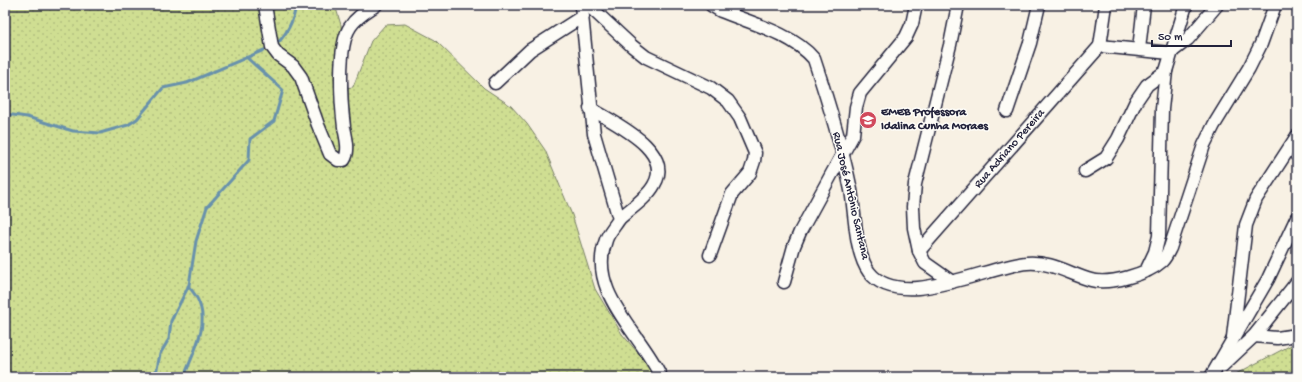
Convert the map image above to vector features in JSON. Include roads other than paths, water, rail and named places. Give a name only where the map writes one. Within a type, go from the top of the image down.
[{"type":"street","points":[[265,5],[272,47],[278,56],[293,66],[302,77],[318,125],[330,154],[338,160],[344,160],[347,152],[343,114],[343,48],[350,26],[376,5]]},
{"type":"street","points":[[588,5],[646,57],[711,88],[728,101],[740,118],[755,153],[754,160],[750,173],[736,187],[729,199],[710,255]]},
{"type":"street","name":"Rua José Antônio Santana","points":[[711,5],[721,11],[790,39],[806,49],[814,59],[842,153],[851,189],[863,258],[869,272],[882,282],[898,288],[916,290],[952,282],[1015,264],[1034,263],[1053,266],[1093,280],[1110,281],[1146,271],[1162,261],[1170,248],[1204,146],[1214,125],[1249,68],[1261,44],[1275,5]]},
{"type":"street","points":[[784,282],[794,246],[800,232],[852,135],[856,107],[860,93],[906,37],[912,24],[916,5]]},
{"type":"street","points":[[952,282],[925,263],[919,251],[914,228],[913,207],[915,184],[950,45],[958,5]]},
{"type":"street","points":[[1007,111],[1030,43],[1039,5]]},
{"type":"street","points":[[1106,5],[1100,46],[1170,53],[1188,39],[1217,5]]},
{"type":"street","points":[[1139,49],[1144,5]]},
{"type":"street","points":[[1146,271],[1155,252],[1159,236],[1162,109],[1166,71],[1170,53],[1186,5]]},
{"type":"street","points":[[495,83],[530,50],[582,11]]},
{"type":"street","points":[[582,11],[590,108],[594,134],[619,219]]},
{"type":"street","name":"Rua Adriano Pereira","points":[[919,251],[1100,46]]},
{"type":"street","points":[[1085,170],[1106,158],[1118,139],[1136,101],[1147,85],[1166,71]]},
{"type":"street","points":[[590,108],[644,144],[652,152],[657,161],[659,170],[654,185],[619,219],[606,238],[602,253],[602,267],[609,294],[618,314],[655,363],[661,377]]},
{"type":"street","points":[[1233,337],[1246,225],[1256,199],[1297,136]]},
{"type":"street","points":[[1211,376],[1268,279],[1297,217]]},
{"type":"street","points":[[1211,376],[1254,336],[1295,286]]},
{"type":"street","points":[[1254,336],[1277,338],[1297,335]]},
{"type":"waterway","points":[[275,46],[289,27],[296,5]]},
{"type":"waterway","points":[[6,114],[27,117],[73,131],[100,133],[128,125],[137,119],[163,88],[187,83],[264,50]]},
{"type":"waterway","points":[[153,377],[157,369],[160,354],[169,339],[171,321],[189,285],[196,241],[207,207],[249,160],[250,139],[274,121],[283,90],[246,57]]},
{"type":"waterway","points":[[184,377],[198,342],[202,319],[201,308],[196,297],[188,286]]},
{"type":"place","name":"EMEB Professora Idalina Cunha Moraes","points":[[868,120]]}]
